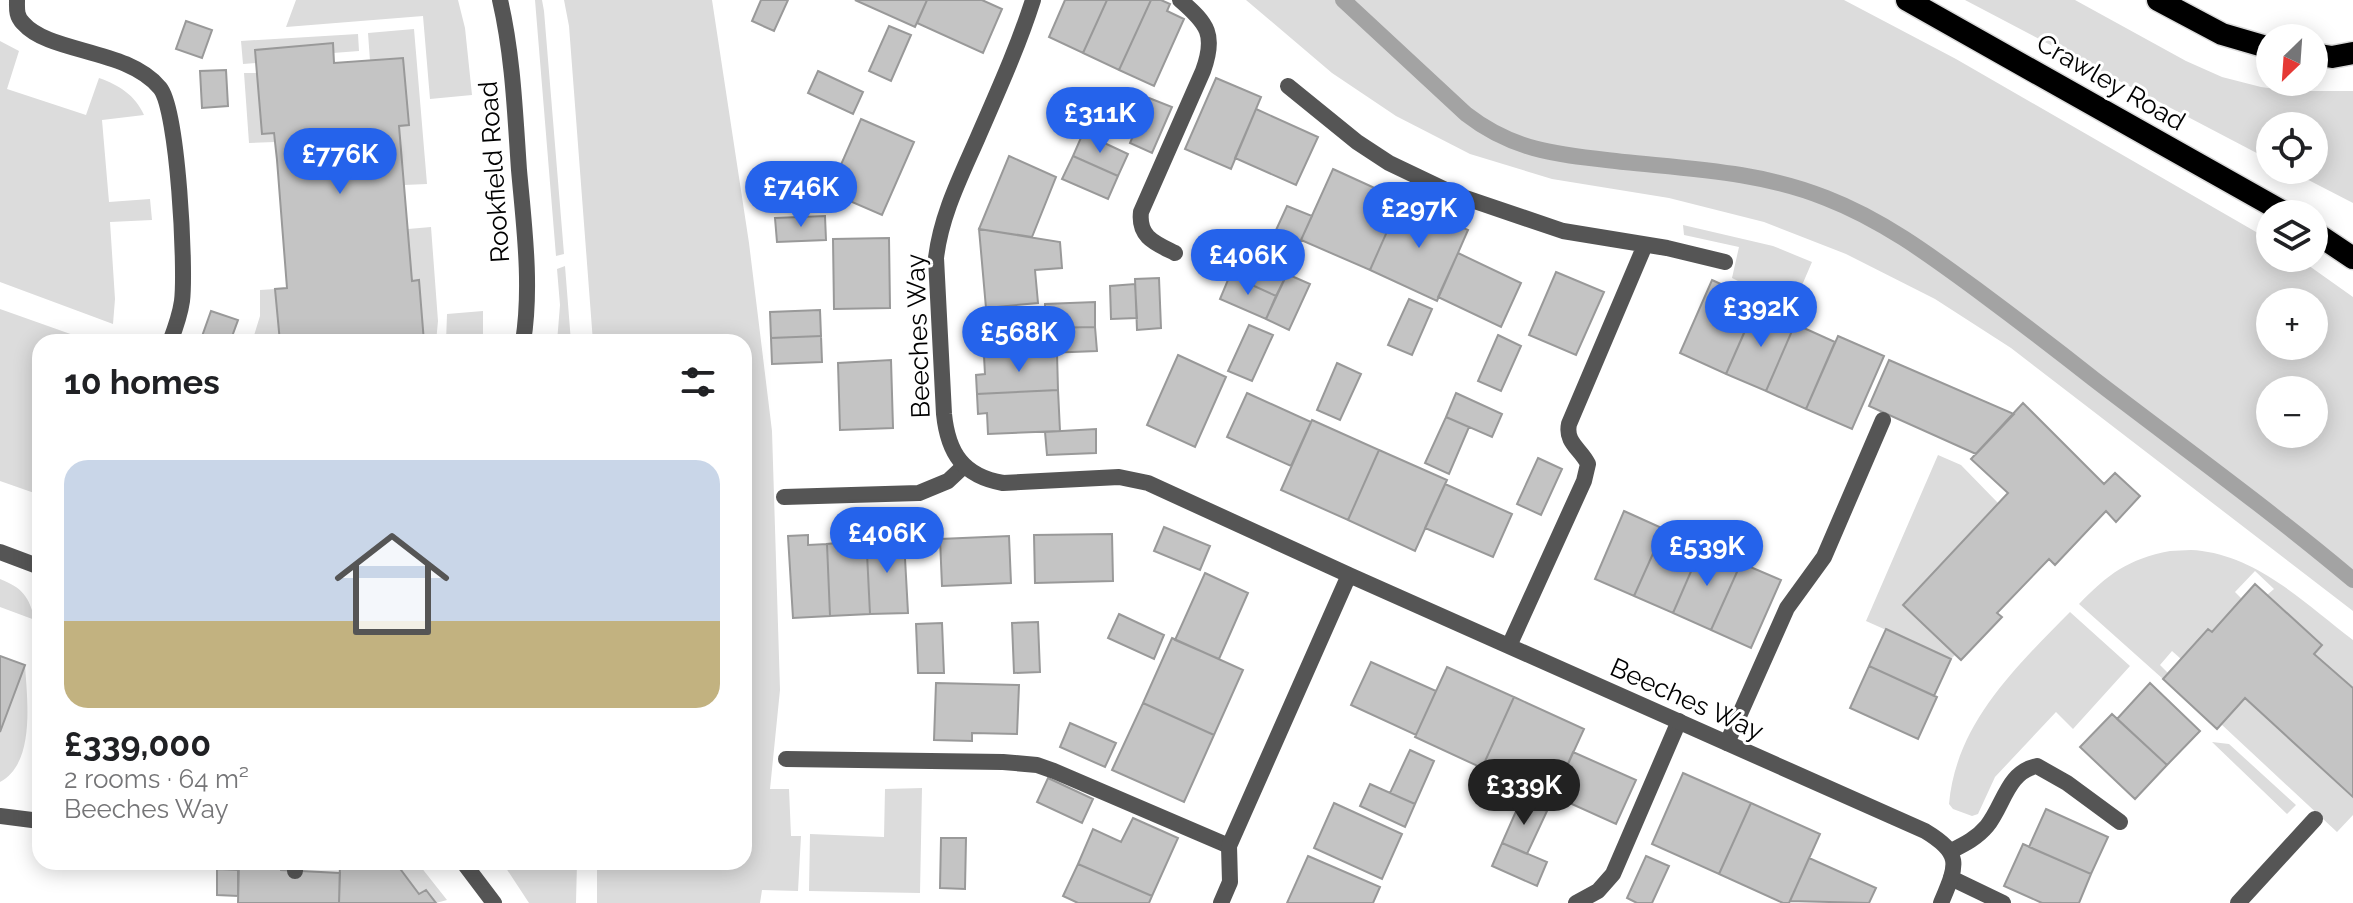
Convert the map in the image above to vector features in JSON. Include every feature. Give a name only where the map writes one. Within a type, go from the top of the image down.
[{"type":"highway","name":"Crawley Road","points":[[1907,0],[2262,200]]},
{"type":"highway","points":[[2158,0],[2222,34],[2256,44]]},
{"type":"highway","points":[[2328,56],[2353,53]]},
{"type":"highway","points":[[2328,241],[2353,258]]},
{"type":"street","points":[[17,0],[17,14],[24,25],[52,40],[117,60],[137,70],[153,80],[169,104],[175,148],[183,277],[182,301],[172,334]]},
{"type":"street","name":"Rookfield Road","points":[[500,0],[509,38],[522,207],[526,277],[523,334]]},
{"type":"street","name":"Beeches Way","points":[[1033,0],[1018,46],[962,173],[938,238],[936,258],[944,414],[950,445],[964,466],[986,480],[1003,483],[1119,477],[1148,483],[1925,831],[1951,851]]},
{"type":"street","points":[[1175,253],[1146,237],[1140,223],[1141,212],[1210,51],[1209,32],[1204,23],[1180,0]]},
{"type":"street","points":[[1288,86],[1357,142],[1423,180],[1563,231],[1667,248],[1725,262]]},
{"type":"street","points":[[1509,646],[1587,472],[1585,458],[1567,433],[1569,424],[1645,245]]},
{"type":"street","points":[[1727,743],[1787,608],[1824,557],[1883,420]]},
{"type":"street","points":[[784,497],[919,493],[948,481],[964,466]]},
{"type":"street","points":[[0,552],[32,564]]},
{"type":"street","points":[[1221,903],[1230,882],[1229,846],[1349,575]]},
{"type":"street","points":[[1576,903],[1598,891],[1613,874],[1679,721]]},
{"type":"street","points":[[786,759],[1037,765],[1229,846]]},
{"type":"street","points":[[1941,903],[1951,878],[1954,861],[1951,851],[1978,836],[1989,823],[2009,786],[2026,768],[2037,766],[2067,783],[2120,822]]},
{"type":"street","points":[[0,816],[32,820]]},
{"type":"street","points":[[2238,903],[2315,819]]},
{"type":"street","points":[[469,870],[494,903]]},
{"type":"street","points":[[1951,878],[2003,903]]},
{"type":"shaded area","points":[[296,0],[458,0],[465,28],[472,95],[430,99],[423,16],[286,27]]},
{"type":"shaded area","points":[[535,0],[542,0],[544,11],[564,254],[556,256]]},
{"type":"shaded area","points":[[564,0],[712,0],[749,243],[772,431],[780,690],[770,789],[789,789],[791,836],[801,836],[798,891],[762,890],[760,903],[597,903],[597,870],[752,870],[752,334],[592,334],[569,26]]},
{"type":"shaded area","points":[[1246,0],[1844,0],[1956,59],[2256,232],[2256,272],[2318,272],[2353,297],[2353,611],[2011,348],[1935,299],[1846,254],[1764,222],[1669,198],[1552,179],[1470,154],[1396,116],[1332,73]]},
{"type":"shaded area","points":[[1965,0],[2075,0],[2186,61],[2222,77],[2256,86],[2256,96],[2328,96],[2328,91],[2353,91],[2353,203],[2316,184],[2328,184],[2328,112],[2256,112],[2256,153]]},
{"type":"shaded area","points":[[414,29],[427,184],[404,185],[399,126],[409,125],[403,58],[370,61],[368,33]]},
{"type":"shaded area","points":[[358,34],[359,51],[333,53],[332,43],[256,50],[257,63],[243,64],[241,41]]},
{"type":"shaded area","points":[[0,41],[19,51],[7,89],[86,115],[99,78],[126,92],[144,115],[102,120],[109,202],[150,199],[152,220],[110,222],[115,299],[113,324],[0,282]]},
{"type":"shaded area","points":[[244,73],[257,73],[275,142],[249,143]]},
{"type":"shaded area","points":[[1683,225],[1773,246],[1812,262],[1787,320],[1756,306],[1758,301],[1739,293],[1744,284],[1732,278],[1739,247],[1684,235]]},
{"type":"shaded area","points":[[431,227],[437,334],[423,334],[419,281],[412,281],[408,229]]},
{"type":"shaded area","points":[[565,266],[570,334],[558,334],[560,305],[557,269]]},
{"type":"shaded area","points":[[275,289],[279,334],[254,334],[260,316],[260,290]]},
{"type":"shaded area","points":[[0,309],[70,334],[32,334],[32,492],[0,481]]},
{"type":"shaded area","points":[[483,311],[483,334],[446,334],[447,314]]},
{"type":"shaded area","points":[[1938,455],[1961,465],[1998,503],[1903,605],[1956,654],[1951,659],[1866,621]]},
{"type":"shaded area","points":[[2198,550],[2244,563],[2301,599],[2353,640],[2353,688],[2314,654],[2322,644],[2267,595],[2274,589],[2255,571],[2235,592],[2242,599],[2212,632],[2181,659],[2172,651],[2160,665],[2168,673],[2163,679],[2079,604],[2100,584],[2130,563],[2170,551]]},
{"type":"shaded area","points":[[0,579],[24,594],[32,611],[32,619],[0,607]]},
{"type":"shaded area","points":[[2070,612],[2130,666],[2073,729],[2056,712],[1995,777],[1978,814],[1972,816],[1953,809],[1949,804],[1954,775],[1963,747],[1976,722],[2010,675]]},
{"type":"shaded area","points":[[25,665],[27,729],[24,745],[11,773],[0,782],[0,732]]},
{"type":"shaded area","points":[[2245,698],[2353,797],[2353,815],[2337,832],[2221,724]]},
{"type":"shaded area","points":[[2212,742],[2229,744],[2296,805],[2287,814]]},
{"type":"shaded area","points":[[922,788],[920,893],[809,891],[810,834],[884,837],[885,789]]},
{"type":"shaded area","points":[[401,870],[423,870],[447,900],[436,903],[426,890],[419,894]]},
{"type":"shaded area","points":[[507,870],[577,870],[576,903],[529,903]]},
{"type":"building","points":[[761,0],[788,0],[774,31],[752,21]]},
{"type":"building","points":[[855,0],[927,0],[915,27]]},
{"type":"building","points":[[927,0],[982,0],[1002,9],[983,53],[917,23]]},
{"type":"building","points":[[1065,0],[1107,0],[1083,53],[1049,37]]},
{"type":"building","points":[[1107,0],[1151,0],[1119,70],[1083,53]]},
{"type":"building","points":[[1151,0],[1170,4],[1167,11],[1184,19],[1154,86],[1119,70]]},
{"type":"building","points":[[186,21],[212,30],[202,58],[176,49]]},
{"type":"building","points":[[889,26],[911,35],[891,81],[869,71]]},
{"type":"building","points":[[333,43],[334,63],[403,58],[409,125],[399,126],[412,281],[419,280],[423,334],[279,334],[275,289],[287,288],[277,160],[274,133],[262,134],[255,50]]},
{"type":"building","points":[[226,70],[228,106],[202,108],[200,71]]},
{"type":"building","points":[[818,71],[863,92],[853,114],[808,93]]},
{"type":"building","points":[[1216,78],[1261,97],[1231,169],[1185,149]]},
{"type":"building","points":[[1149,98],[1172,107],[1152,153],[1130,143]]},
{"type":"building","points":[[1256,109],[1318,137],[1296,185],[1235,158]]},
{"type":"building","points":[[861,119],[914,142],[882,215],[829,192]]},
{"type":"building","points":[[1083,133],[1128,154],[1118,176],[1073,156]]},
{"type":"building","points":[[1009,156],[1056,177],[1032,237],[979,229]]},
{"type":"building","points":[[1073,156],[1118,176],[1108,199],[1062,179]]},
{"type":"building","points":[[1333,169],[1401,200],[1370,270],[1301,240]]},
{"type":"building","points":[[1401,200],[1468,230],[1437,301],[1370,270]]},
{"type":"building","points":[[1287,206],[1312,216],[1291,262],[1266,252]]},
{"type":"building","points":[[825,216],[826,240],[777,242],[775,218]]},
{"type":"building","points":[[979,229],[1060,242],[1062,268],[1035,270],[1038,303],[986,308]]},
{"type":"building","points":[[889,238],[890,308],[834,309],[833,239]]},
{"type":"building","points":[[1241,252],[1287,274],[1276,296],[1230,275]]},
{"type":"building","points":[[1458,253],[1521,283],[1501,327],[1438,297]]},
{"type":"building","points":[[1556,272],[1604,292],[1576,355],[1529,335]]},
{"type":"building","points":[[1287,274],[1310,284],[1289,330],[1266,319]]},
{"type":"building","points":[[1230,275],[1276,296],[1266,319],[1220,299]]},
{"type":"building","points":[[1159,278],[1161,328],[1137,330],[1135,279]]},
{"type":"building","points":[[1712,280],[1758,301],[1726,374],[1680,353]]},
{"type":"building","points":[[1135,284],[1137,318],[1111,319],[1110,286]]},
{"type":"building","points":[[1409,299],[1432,309],[1412,355],[1388,345]]},
{"type":"building","points":[[1095,302],[1095,327],[1045,328],[1045,304]]},
{"type":"building","points":[[1756,306],[1795,324],[1766,391],[1726,374]]},
{"type":"building","points":[[820,310],[821,336],[771,338],[770,312]]},
{"type":"building","points":[[211,311],[238,320],[233,334],[203,334]]},
{"type":"building","points":[[1795,324],[1835,342],[1806,409],[1766,391]]},
{"type":"building","points":[[1249,325],[1273,335],[1252,381],[1228,371]]},
{"type":"building","points":[[1095,327],[1097,351],[1047,353],[1045,328]]},
{"type":"building","points":[[1498,335],[1521,346],[1501,391],[1478,381]]},
{"type":"building","points":[[821,336],[822,362],[772,364],[771,338]]},
{"type":"building","points":[[1838,336],[1884,356],[1852,429],[1806,409]]},
{"type":"building","points":[[1057,353],[1058,390],[977,394],[976,375],[985,374],[984,356]]},
{"type":"building","points":[[1178,355],[1226,377],[1195,447],[1147,425]]},
{"type":"building","points":[[891,360],[893,428],[840,430],[838,363]]},
{"type":"building","points":[[1889,360],[2014,414],[1976,454],[1869,406]]},
{"type":"building","points":[[1337,363],[1361,374],[1340,420],[1317,410]]},
{"type":"building","points":[[1058,390],[1060,431],[988,434],[987,413],[978,414],[977,394]]},
{"type":"building","points":[[1247,393],[1311,422],[1291,466],[1227,437]]},
{"type":"building","points":[[1456,393],[1502,414],[1492,437],[1446,417]]},
{"type":"building","points":[[2023,403],[2104,484],[2115,473],[2140,496],[2116,522],[2106,511],[2055,565],[2049,559],[1997,613],[2002,617],[1961,660],[1903,605],[2008,493],[1971,459]]},
{"type":"building","points":[[1446,417],[1469,427],[1449,474],[1425,463]]},
{"type":"building","points":[[1312,420],[1379,450],[1348,520],[1281,490]]},
{"type":"building","points":[[1096,429],[1096,453],[1047,455],[1045,432]]},
{"type":"building","points":[[1379,450],[1447,480],[1415,551],[1348,520]]},
{"type":"building","points":[[1538,458],[1562,469],[1541,515],[1517,504]]},
{"type":"building","points":[[1445,484],[1512,514],[1493,557],[1425,528]]},
{"type":"building","points":[[1624,511],[1664,529],[1634,596],[1595,579]]},
{"type":"building","points":[[1164,527],[1210,546],[1200,570],[1154,551]]},
{"type":"building","points":[[1664,529],[1702,546],[1673,613],[1634,596]]},
{"type":"building","points":[[885,532],[885,540],[904,540],[908,613],[870,614],[866,533]]},
{"type":"building","points":[[866,533],[870,614],[830,616],[827,544],[847,542],[846,534]]},
{"type":"building","points":[[1112,534],[1113,581],[1035,583],[1034,535]]},
{"type":"building","points":[[808,535],[808,545],[827,544],[830,616],[793,618],[788,536]]},
{"type":"building","points":[[1009,536],[1011,583],[942,586],[940,539]]},
{"type":"building","points":[[1702,546],[1741,563],[1711,630],[1673,613]]},
{"type":"building","points":[[1741,563],[1781,580],[1751,648],[1711,630]]},
{"type":"building","points":[[1205,573],[1248,593],[1219,659],[1175,640]]},
{"type":"building","points":[[2255,584],[2322,645],[2314,654],[2353,688],[2353,797],[2245,698],[2217,729],[2163,679],[2208,629],[2212,632]]},
{"type":"building","points":[[1119,614],[1164,635],[1154,659],[1108,638]]},
{"type":"building","points":[[1038,622],[1040,672],[1014,673],[1012,623]]},
{"type":"building","points":[[942,623],[944,673],[918,673],[916,624]]},
{"type":"building","points":[[1886,629],[1951,659],[1934,696],[1869,666]]},
{"type":"building","points":[[1172,638],[1243,670],[1214,735],[1143,703]]},
{"type":"building","points":[[0,656],[25,665],[0,732]]},
{"type":"building","points":[[1371,662],[1436,691],[1416,735],[1351,705]]},
{"type":"building","points":[[1869,666],[1937,697],[1918,739],[1850,708]]},
{"type":"building","points":[[1447,667],[1514,697],[1482,768],[1415,737]]},
{"type":"building","points":[[936,683],[1019,685],[1017,734],[972,733],[972,741],[934,740]]},
{"type":"building","points":[[2150,683],[2200,731],[2167,765],[2117,719]]},
{"type":"building","points":[[1514,697],[1584,729],[1552,799],[1482,768]]},
{"type":"building","points":[[1143,703],[1214,735],[1184,802],[1112,770]]},
{"type":"building","points":[[2112,714],[2167,765],[2135,799],[2080,747]]},
{"type":"building","points":[[1070,723],[1116,743],[1105,767],[1060,747]]},
{"type":"building","points":[[1410,750],[1434,761],[1415,804],[1390,793]]},
{"type":"building","points":[[1573,752],[1636,780],[1616,824],[1554,796]]},
{"type":"building","points":[[1683,773],[1751,803],[1719,874],[1652,844]]},
{"type":"building","points":[[1048,778],[1093,799],[1082,823],[1037,802]]},
{"type":"building","points":[[1370,784],[1415,804],[1405,827],[1360,806]]},
{"type":"building","points":[[1521,800],[1547,811],[1527,854],[1502,843]]},
{"type":"building","points":[[1334,803],[1402,834],[1382,879],[1314,848]]},
{"type":"building","points":[[1751,803],[1820,834],[1789,903],[1719,874]]},
{"type":"building","points":[[2046,809],[2108,837],[2091,874],[2029,847]]},
{"type":"building","points":[[1133,818],[1178,838],[1152,896],[1078,864],[1093,829],[1121,842]]},
{"type":"building","points":[[941,838],[966,838],[965,889],[940,888]]},
{"type":"building","points":[[1502,843],[1547,862],[1537,886],[1492,866]]},
{"type":"building","points":[[2023,844],[2091,874],[2079,903],[2042,903],[2004,886]]},
{"type":"building","points":[[1308,856],[1380,887],[1373,903],[1287,903]]},
{"type":"building","points":[[1646,856],[1669,866],[1652,903],[1637,903],[1627,898]]},
{"type":"building","points":[[1809,858],[1876,888],[1869,903],[1790,901]]},
{"type":"building","points":[[1078,864],[1152,896],[1149,903],[1078,903],[1063,896]]},
{"type":"building","points":[[217,870],[238,870],[238,896],[217,895]]},
{"type":"building","points":[[239,870],[340,873],[339,903],[238,903]]},
{"type":"building","points":[[340,870],[401,870],[419,894],[426,890],[436,903],[339,903]]},
{"type":"waterway","points":[[1343,0],[1466,114],[1503,137],[1560,154],[1777,182],[1826,198],[1887,228],[2009,314],[2258,503],[2353,580]]}]
